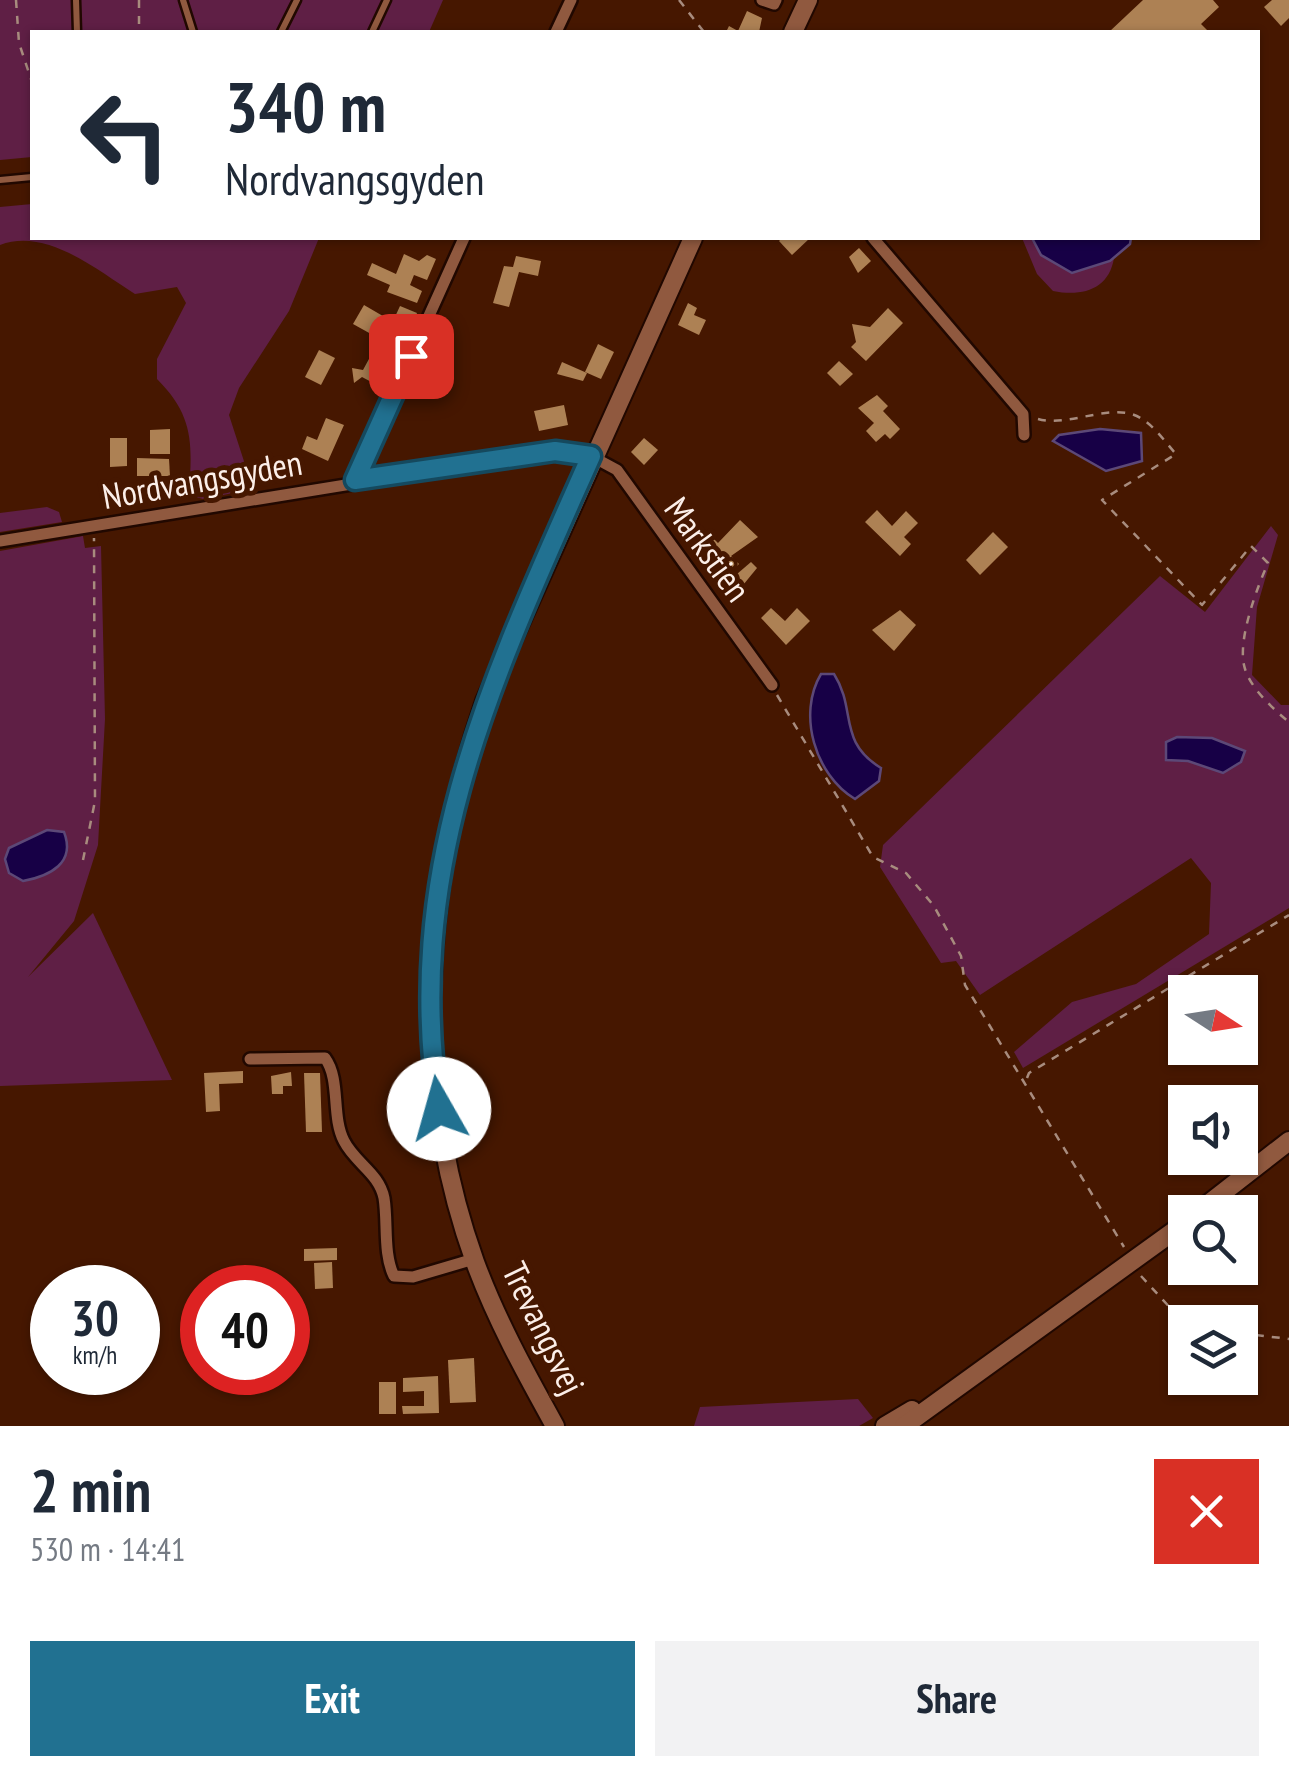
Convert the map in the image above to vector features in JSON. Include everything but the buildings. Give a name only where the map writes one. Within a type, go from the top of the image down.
[{"type":"street","points":[[557,30],[571,0]]},
{"type":"street","points":[[762,0],[774,4],[776,0]]},
{"type":"street","points":[[793,30],[808,0]]},
{"type":"street","points":[[355,480],[463,240]]},
{"type":"street","name":"Trevangsvej","points":[[555,1426],[510,1345],[474,1258],[445,1146],[433,1072],[433,935],[440,866],[466,757],[484,702],[591,456],[692,240]]},
{"type":"street","points":[[875,240],[1023,414],[1024,435]]},
{"type":"street","name":"Nordvangsgyden","points":[[0,541],[355,480],[555,451],[591,456]]},
{"type":"street","name":"Markstien","points":[[591,456],[617,470],[772,685]]},
{"type":"street","name":"Trevangsvej","points":[[250,1059],[325,1058],[332,1067],[336,1121],[344,1143],[376,1176],[384,1195],[390,1272],[399,1278],[413,1277],[474,1258]]},
{"type":"street","points":[[1220,1195],[1289,1141]]},
{"type":"street","points":[[904,1426],[1168,1236]]},
{"type":"street","points":[[885,1426],[990,1364]]},
{"type":"lane","points":[[76,0],[77,30]]},
{"type":"lane","points":[[183,0],[192,30]]},
{"type":"lane","points":[[282,30],[297,0]]},
{"type":"lane","points":[[373,30],[387,0]]},
{"type":"lane","points":[[0,180],[30,176]]},
{"type":"path","points":[[16,0],[19,43],[30,76]]},
{"type":"path","points":[[139,0],[139,30]]},
{"type":"path","points":[[679,0],[702,30]]},
{"type":"path","points":[[1023,414],[1052,423],[1117,414],[1140,416],[1176,454],[1102,500],[1202,605],[1251,546],[1268,563],[1252,599],[1244,665],[1268,704],[1289,722]]},
{"type":"path","points":[[83,860],[95,800],[94,525]]},
{"type":"path","points":[[772,685],[873,857],[906,872],[934,906],[961,956],[965,985],[1149,1288],[1168,1307]]},
{"type":"path","points":[[1026,1080],[1029,1073],[1289,915]]},
{"type":"path","points":[[1258,1336],[1289,1340]]},
{"type":"shaded area","points":[[0,0],[443,0],[430,30],[30,30],[30,157],[0,160]]},
{"type":"shaded area","points":[[30,204],[30,240],[318,240],[289,311],[239,388],[229,415],[253,489],[203,499],[189,495],[191,461],[185,419],[157,379],[157,359],[186,303],[177,287],[135,294],[88,263],[53,246],[17,241],[0,245],[0,207]]},
{"type":"shaded area","points":[[1023,240],[1033,240],[1041,255],[1110,261],[1114,258],[1107,277],[1084,291],[1053,291],[1037,274]]},
{"type":"shaded area","points":[[1033,240],[1131,240],[1110,261],[1072,273],[1041,255]]},
{"type":"shaded area","points":[[1100,429],[1141,433],[1142,461],[1106,471],[1053,441],[1059,435]]},
{"type":"shaded area","points":[[47,507],[59,512],[62,522],[0,532],[0,513]]},
{"type":"shaded area","points":[[1271,526],[1278,535],[1257,607],[1252,675],[1281,705],[1289,705],[1289,908],[1178,975],[1168,975],[1168,981],[1023,1068],[1014,1052],[1072,1002],[1136,984],[1209,934],[1211,883],[1191,858],[980,995],[956,961],[941,963],[880,867],[883,845],[1160,576],[1205,612]]},
{"type":"shaded area","points":[[83,536],[85,548],[101,546],[105,719],[98,845],[74,921],[28,977],[93,913],[172,1080],[0,1086],[0,551]]},
{"type":"shaded area","points":[[821,674],[834,674],[858,747],[881,768],[879,781],[855,799],[829,775],[814,742],[811,707]]},
{"type":"shaded area","points":[[1177,737],[1212,738],[1245,751],[1241,762],[1223,773],[1188,761],[1166,760],[1166,742]]},
{"type":"shaded area","points":[[47,830],[64,832],[66,852],[58,866],[23,881],[9,873],[5,859],[9,848]]},
{"type":"shaded area","points":[[858,1399],[873,1418],[859,1426],[694,1426],[700,1407]]},
{"type":"route","points":[[411,356],[355,480],[555,451],[591,456],[484,702],[452,814],[440,866],[433,935],[433,1072],[439,1109]]}]
